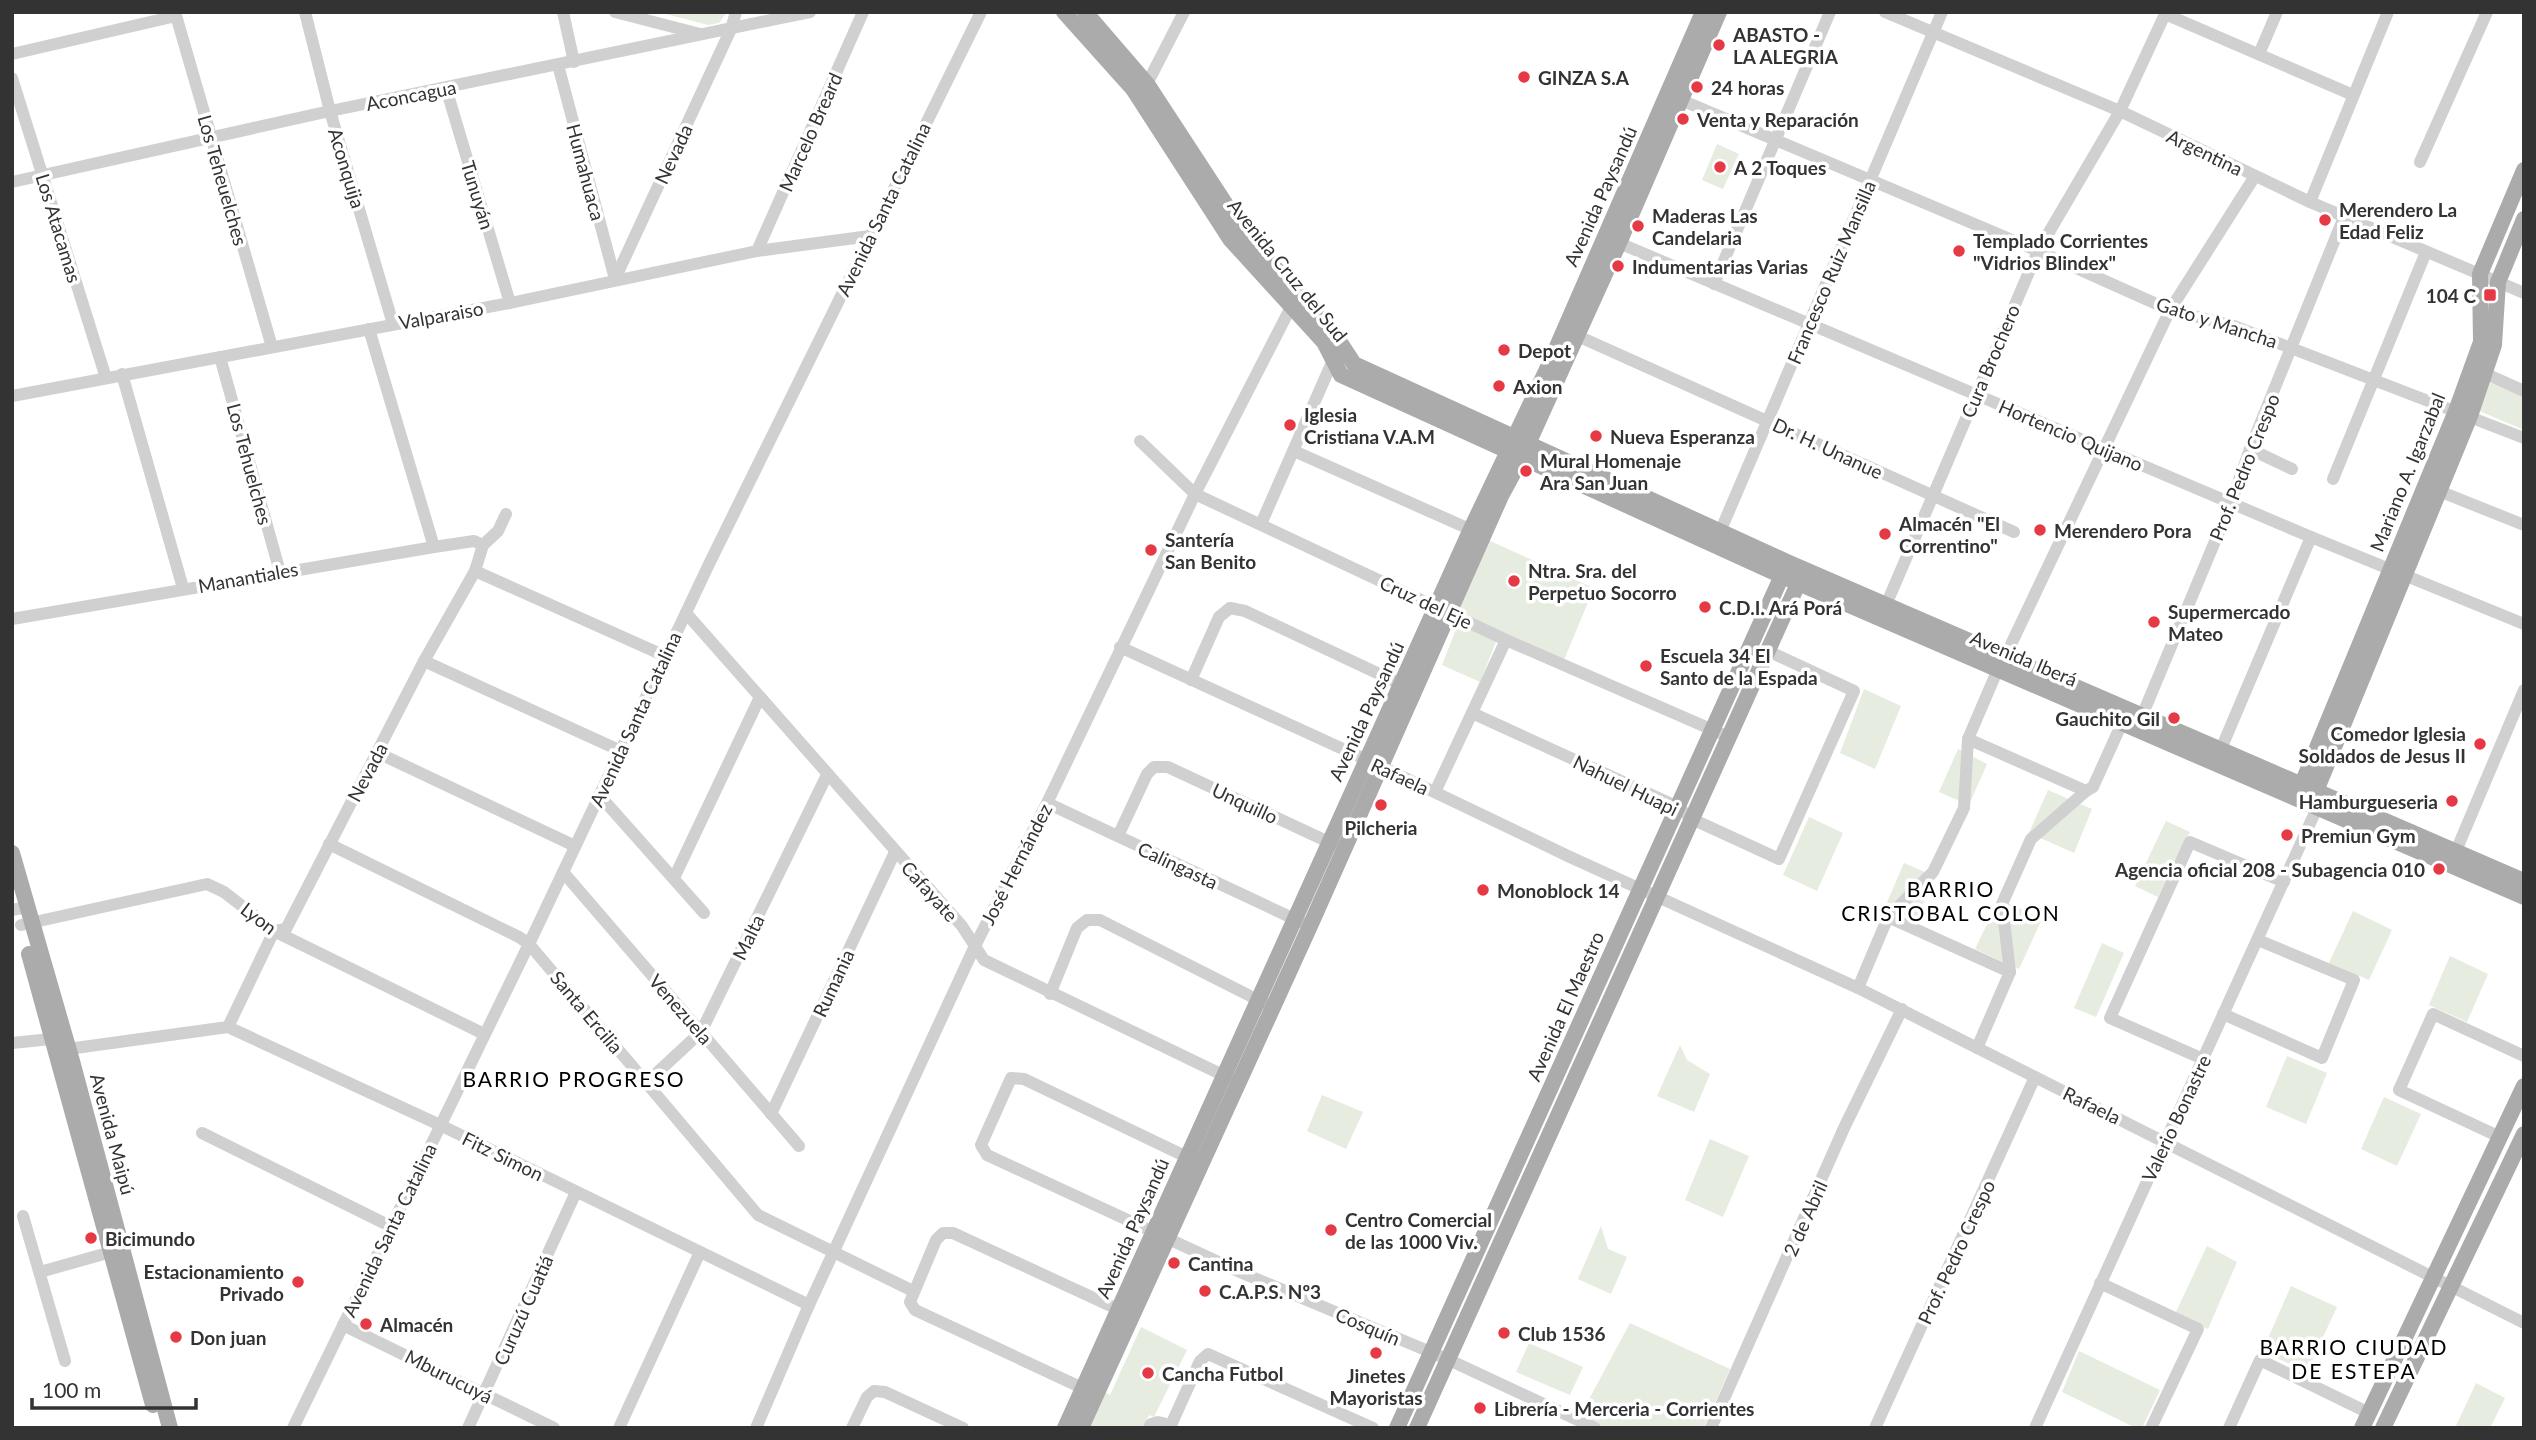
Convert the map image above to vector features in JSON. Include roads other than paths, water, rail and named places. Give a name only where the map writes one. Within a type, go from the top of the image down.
[{"type":"main road","name":"Avenida Cruz del Sud","points":[[1064,12],[1133,89],[1230,239],[1337,338],[1354,364],[1519,448]]},
{"type":"main road","name":"Avenida Cruz del Sud","points":[[1085,12],[1147,84],[1245,234],[1324,342],[1341,375],[1519,448]]},
{"type":"main road","name":"Avenida Paysandú","points":[[1303,923],[1329,842],[1373,763],[1519,448],[1570,333],[1703,12]]},
{"type":"main road","name":"Avenida Paysandú","points":[[1570,333],[1619,243],[1719,12]]},
{"type":"main road","name":"Mariano A. Igarzabal","points":[[2397,573],[2439,491],[2463,414],[2481,342],[2480,274],[2524,170]]},
{"type":"main road","name":"Mariano A. Igarzabal","points":[[2305,791],[2463,414],[2484,373],[2494,345],[2498,282],[2524,219]]},
{"type":"main road","name":"Avenida Iberá","points":[[1519,448],[1720,532],[1784,569]]},
{"type":"main road","name":"Avenida Iberá","points":[[1519,448],[1784,569],[2001,663],[2142,716],[2221,750],[2305,791],[2317,808],[2524,897]]},
{"type":"main road","name":"Avenida El Maestro","points":[[1417,1428],[1440,1356],[1649,892],[1678,807],[1784,569]]},
{"type":"main road","name":"Avenida Iberá","points":[[1801,576],[1886,606],[2122,723],[2305,791],[2524,881]]},
{"type":"main road","name":"Avenida El Maestro","points":[[1649,892],[1692,819],[1801,576]]},
{"type":"main road","name":"Avenida Paysandú","points":[[1065,1428],[1090,1391],[1303,923],[1344,850],[1373,763]]},
{"type":"main road","name":"Avenida Maipú","points":[[12,853],[20,911],[62,1042],[117,1251],[159,1428]]},
{"type":"main road","points":[[2365,1420],[2524,1086]]},
{"type":"main road","points":[[2388,1426],[2452,1285],[2518,1159],[2524,1134]]},
{"type":"main road","name":"Avenida Maipú","points":[[117,1251],[170,1428]]},
{"type":"main road","name":"Avenida El Maestro","points":[[1397,1428],[1440,1356]]},
{"type":"main road","name":"Avenida Paysandú","points":[[1081,1428],[1090,1391]]},
{"type":"street","name":"Aconquija","points":[[305,12],[330,111],[393,324]]},
{"type":"street","points":[[563,12],[574,62]]},
{"type":"street","points":[[615,12],[704,35]]},
{"type":"street","name":"Nevada","points":[[615,279],[732,29],[736,12]]},
{"type":"street","name":"Aconcagua","points":[[12,182],[330,111],[810,12]]},
{"type":"street","name":"Marcelo Breard","points":[[757,251],[863,12]]},
{"type":"street","name":"Avenida Santa Catalina","points":[[293,1428],[529,944],[665,656],[981,12]]},
{"type":"street","points":[[1147,84],[1184,12]]},
{"type":"street","points":[[1714,284],[1830,12]]},
{"type":"street","name":"Argentina","points":[[1885,12],[2120,111],[2310,202],[2524,293]]},
{"type":"street","name":"Francesco Ruiz Mansilla","points":[[1720,532],[1942,12]]},
{"type":"street","points":[[2259,54],[2277,12]]},
{"type":"street","points":[[2310,202],[2388,12]]},
{"type":"street","points":[[2420,162],[2487,12]]},
{"type":"street","points":[[2166,13],[2353,94]]},
{"type":"street","name":"Cura Brochero","points":[[1886,606],[2038,251],[2120,111],[2166,13]]},
{"type":"street","points":[[12,54],[175,14]]},
{"type":"street","name":"Los Teheuelches","points":[[175,14],[272,347]]},
{"type":"street","name":"Humahuaca","points":[[558,65],[615,279]]},
{"type":"street","name":"Los Atacamas","points":[[12,78],[15,97],[106,377]]},
{"type":"street","name":"Tunuyán","points":[[446,88],[510,303]]},
{"type":"street","name":"Gato y Mancha","points":[[1681,100],[2038,251],[2170,310],[2234,326],[2524,438]]},
{"type":"street","points":[[1858,988],[1888,917],[1933,872],[1964,808],[1968,739],[2001,663],[2170,310],[2255,176]]},
{"type":"street","name":"Prof. Pedro Crespo","points":[[2142,716],[2231,503],[2250,449],[2344,217]]},
{"type":"street","name":"Valparaiso","points":[[13,395],[510,303],[757,251],[870,236]]},
{"type":"street","name":"Hortencio Quijano","points":[[1619,243],[2311,537],[2524,624]]},
{"type":"street","points":[[2333,479],[2426,252]]},
{"type":"street","name":"José Hernández","points":[[755,1428],[974,948],[1047,803],[1195,494],[1294,300]]},
{"type":"street","points":[[369,329],[434,547]]},
{"type":"street","name":"Dr. H. Unanue","points":[[1570,333],[2014,531]]},
{"type":"street","name":"Los Tehuelches","points":[[220,357],[280,572]]},
{"type":"street","points":[[1261,524],[1333,360]]},
{"type":"street","points":[[2484,373],[2524,391]]},
{"type":"street","points":[[122,374],[183,588]]},
{"type":"street","name":"Cruz del Eje","points":[[1140,441],[1195,494],[1506,640],[1729,737]]},
{"type":"street","points":[[2250,449],[2292,469]]},
{"type":"street","points":[[1294,451],[1478,532]]},
{"type":"street","points":[[2439,491],[2524,526]]},
{"type":"street","name":"Nevada","points":[[228,1027],[274,931],[286,929],[424,662],[475,571],[483,545],[498,531],[506,514]]},
{"type":"street","points":[[2221,750],[2311,537]]},
{"type":"street","name":"Manantiales","points":[[12,620],[183,588],[434,547],[474,541],[483,545]]},
{"type":"street","points":[[475,571],[665,656]]},
{"type":"street","points":[[1191,680],[1219,617],[1230,608],[1245,611],[1408,688]]},
{"type":"street","name":"Cafayate","points":[[686,613],[962,926],[984,960],[1231,1079]]},
{"type":"street","points":[[1435,792],[1506,640]]},
{"type":"street","name":"Rafaela","points":[[1120,648],[1902,1009],[2524,1323]]},
{"type":"street","name":"Nahuel Huapi","points":[[1472,713],[1678,807],[1692,819],[1779,859],[1854,691],[1768,651]]},
{"type":"street","points":[[424,662],[621,751]]},
{"type":"street","points":[[2456,851],[2524,690]]},
{"type":"street","points":[[674,878],[760,697]]},
{"type":"street","points":[[1977,1048],[2010,972],[2002,904],[2031,839],[2093,787],[2122,723]]},
{"type":"street","points":[[1968,739],[2086,791]]},
{"type":"street","points":[[378,753],[575,846]]},
{"type":"street","name":"Unquillo","points":[[1118,836],[1147,774],[1154,767],[1168,767],[1344,850]]},
{"type":"street","name":"Malta","points":[[647,1082],[701,1032],[827,775]]},
{"type":"street","points":[[600,796],[704,913]]},
{"type":"street","name":"Calingasta","points":[[1047,803],[1303,923]]},
{"type":"street","name":"Valerio Bonastre","points":[[2035,1428],[2317,808]]},
{"type":"street","points":[[2203,1059],[2110,1018],[2161,905],[2190,842],[2284,882]]},
{"type":"street","name":"Santa Ercilia","points":[[329,844],[529,944],[758,1215],[834,1252],[912,1296],[915,1310],[1090,1391]]},
{"type":"street","name":"Rumania","points":[[771,1114],[895,852]]},
{"type":"street","name":"Venezuela","points":[[563,872],[799,1146]]},
{"type":"street","name":"Lyon","points":[[20,911],[207,884],[224,892],[274,931],[484,1034]]},
{"type":"street","points":[[1888,917],[2010,972]]},
{"type":"street","points":[[1050,993],[1077,928],[1087,920],[1100,920],[1266,1004]]},
{"type":"street","points":[[2223,1014],[2322,1058],[2354,980],[2258,940]]},
{"type":"street","name":"2 de Abril","points":[[1711,1428],[1844,1128],[1902,1009]]},
{"type":"street","points":[[2500,1137],[2399,1090],[2433,1014],[2524,1056]]},
{"type":"street","points":[[12,1043],[62,1042],[228,1027]]},
{"type":"street","name":"Fitz Simon","points":[[228,1027],[440,1125],[809,1305]]},
{"type":"street","name":"Prof. Pedro Crespo","points":[[1875,1428],[2035,1077]]},
{"type":"street","name":"Cosquín","points":[[1194,1160],[1024,1079],[1011,1078],[981,1145],[987,1155],[1240,1272],[1440,1356],[1595,1428]]},
{"type":"street","points":[[202,1133],[392,1227]]},
{"type":"street","name":"Curuzú Cuatiá","points":[[468,1428],[576,1192]]},
{"type":"street","points":[[23,1216],[65,1361]]},
{"type":"street","points":[[912,1296],[936,1240],[943,1233],[953,1233],[1125,1313]]},
{"type":"street","points":[[40,1272],[117,1251]]},
{"type":"street","points":[[618,1428],[699,1252]]},
{"type":"street","points":[[2101,1283],[2198,1329],[2151,1428]]},
{"type":"street","name":"Mburucuyá","points":[[343,1325],[554,1428]]},
{"type":"street","points":[[1149,1428],[1151,1424],[1158,1422],[1171,1426],[1200,1361],[1208,1354],[1373,1428]]},
{"type":"street","points":[[2229,1428],[2260,1360],[2365,1420]]},
{"type":"street","points":[[852,1428],[867,1397],[874,1391],[885,1392],[964,1428]]},
{"type":"place","name":"ABASTO - LA ALEGRIA","points":[[1719,45]]},
{"type":"place","name":"GINZA S.A","points":[[1524,77]]},
{"type":"place","name":"24 horas","points":[[1697,87]]},
{"type":"place","name":"Venta y Reparación","points":[[1683,119]]},
{"type":"place","name":"A 2 Toques","points":[[1720,167]]},
{"type":"place","name":"Merendero La Edad Feliz","points":[[2325,220]]},
{"type":"place","name":"Maderas Las Candelaria","points":[[1638,226]]},
{"type":"place","name":"Templado Corrientes \"Vidrios Blindex\"","points":[[1959,251]]},
{"type":"place","name":"Indumentarias Varias","points":[[1618,266]]},
{"type":"place","name":"104 C","points":[[2490,295]]},
{"type":"place","name":"Depot","points":[[1504,350]]},
{"type":"place","name":"Axion","points":[[1499,386]]},
{"type":"place","name":"Iglesia Cristiana V.A.M","points":[[1290,425]]},
{"type":"place","name":"Nueva Esperanza","points":[[1596,436]]},
{"type":"place","name":"Mural Homenaje Ara San Juan","points":[[1526,471]]},
{"type":"place","name":"Merendero Pora","points":[[2040,530]]},
{"type":"place","name":"Almacén \"El Correntino\"","points":[[1885,534]]},
{"type":"place","name":"Santería San Benito","points":[[1151,550]]},
{"type":"place","name":"Ntra. Sra. del Perpetuo Socorro","points":[[1514,581]]},
{"type":"place","name":"C.D.I. Ará Porá","points":[[1705,607]]},
{"type":"place","name":"Supermercado Mateo","points":[[2154,622]]},
{"type":"place","name":"Escuela 34 El Santo de la Espada","points":[[1646,666]]},
{"type":"place","name":"Gauchito Gil","points":[[2174,718]]},
{"type":"place","name":"Comedor Iglesia Soldados de Jesus II","points":[[2480,744]]},
{"type":"place","name":"Hamburgueseria","points":[[2452,801]]},
{"type":"place","name":"Pilcheria","points":[[1381,805]]},
{"type":"place","name":"Premiun Gym","points":[[2287,835]]},
{"type":"place","name":"Agencia oficial 208 - Subagencia 010","points":[[2439,869]]},
{"type":"place","name":"Monoblock 14","points":[[1483,890]]},
{"type":"place","name":"Centro Comercial de las 1000 Viv.","points":[[1331,1230]]},
{"type":"place","name":"Bicimundo","points":[[91,1238]]},
{"type":"place","name":"Cantina","points":[[1174,1263]]},
{"type":"place","name":"Estacionamiento Privado","points":[[298,1282]]},
{"type":"place","name":"C.A.P.S. Nº3","points":[[1205,1291]]},
{"type":"place","name":"Almacén","points":[[366,1324]]},
{"type":"place","name":"Club 1536","points":[[1504,1333]]},
{"type":"place","name":"Don juan","points":[[176,1337]]},
{"type":"place","name":"Jinetes Mayoristas","points":[[1376,1353]]},
{"type":"place","name":"Cancha Futbol","points":[[1148,1373]]},
{"type":"place","name":"Librería - Merceria - Corrientes","points":[[1480,1408]]},
{"type":"district","name":"BARRIO CRISTOBAL COLON","points":[[1951,900]]},
{"type":"district","name":"BARRIO PROGRESO","points":[[574,1078]]},
{"type":"district","name":"BARRIO CIUDAD DE ESTEPA","points":[[2354,1358]]}]
